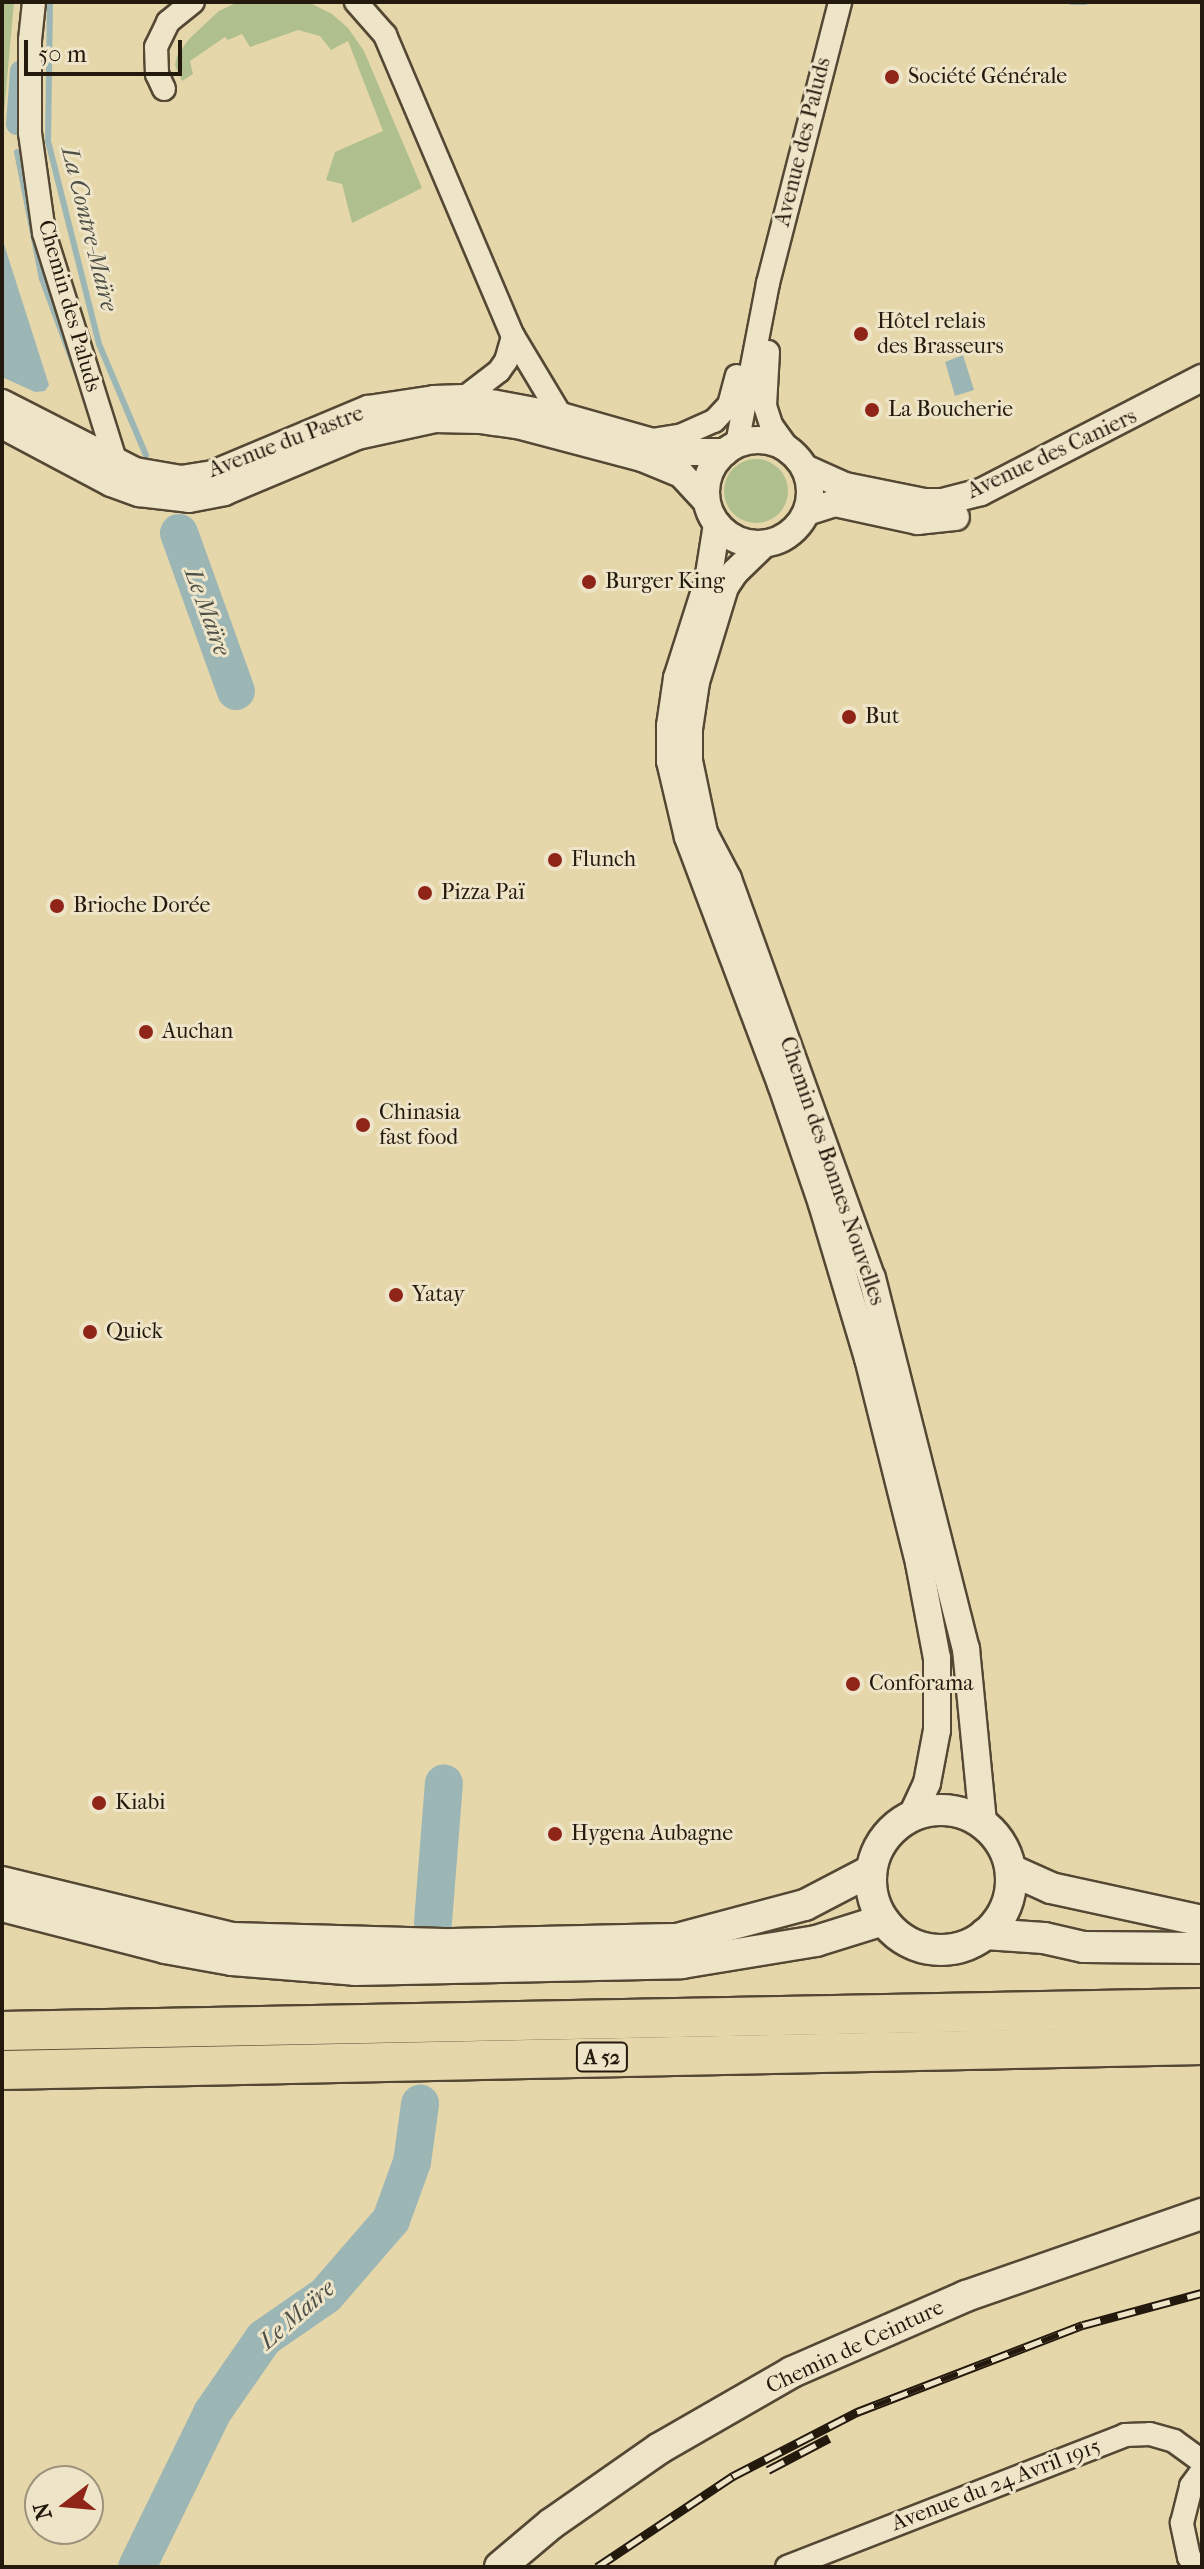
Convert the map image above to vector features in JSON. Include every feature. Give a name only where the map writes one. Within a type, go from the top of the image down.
[{"type":"highway","name":"A 52","points":[[2,2031],[1202,2008]]},
{"type":"highway","name":"A 52","points":[[2,2070],[1202,2045]]},
{"type":"highway","points":[[2,2077],[166,2068]]},
{"type":"main road","points":[[933,1809],[961,1811],[983,1822],[1005,1850],[1011,1870],[1006,1908],[997,1924],[963,1947],[941,1951],[919,1947],[899,1936],[883,1920],[871,1888],[870,1871],[882,1841],[912,1815],[933,1809]]},
{"type":"main road","points":[[1011,1870],[1051,1888],[1202,1921]]},
{"type":"main road","points":[[2,1882],[232,1938],[452,1944],[677,1939],[805,1905],[870,1871]]},
{"type":"main road","points":[[2,1906],[218,1958],[297,1968],[355,1970],[682,1963],[816,1941],[883,1920]]},
{"type":"main road","points":[[985,1934],[1044,1938],[1084,1947],[1202,1948]]},
{"type":"main road","name":"Chemin de Ceinture","points":[[500,2567],[551,2524],[660,2448],[792,2372],[966,2296],[1202,2214]]},
{"type":"street","name":"Chemin des Paluds","points":[[34,2],[30,40],[30,133],[44,233],[116,463]]},
{"type":"street","points":[[164,89],[157,74],[156,47],[168,22],[193,2]]},
{"type":"street","points":[[356,2],[385,35],[513,336],[561,416]]},
{"type":"street","name":"Avenue des Paluds","points":[[731,448],[768,283],[840,2]]},
{"type":"street","name":"Avenue des Paluds","points":[[647,441],[701,430],[723,413],[736,384],[749,322],[768,283]]},
{"type":"street","name":"Avenue des Paluds","points":[[768,283],[771,326],[763,388],[765,406],[771,425],[787,447]]},
{"type":"street","points":[[464,398],[499,371],[506,361],[513,336]]},
{"type":"street","name":"Avenue des Caniers","points":[[805,468],[845,486],[924,502],[942,502],[981,492],[1202,378]]},
{"type":"street","name":"Avenue des Caniers","points":[[807,512],[835,503],[918,521],[950,518],[982,510],[1202,396]]},
{"type":"street","name":"Avenue du Pastre","points":[[2,403],[116,463],[151,476],[181,479],[213,474],[368,409],[409,401],[464,398],[561,416],[688,452],[731,448]]},
{"type":"street","name":"Avenue du Pastre","points":[[2,425],[111,483],[139,493],[189,499],[224,492],[357,436],[435,419],[480,420],[517,425],[642,458],[681,474],[712,513]]},
{"type":"street","points":[[765,440],[787,447],[805,468],[811,490],[807,512],[790,535],[763,545],[737,540],[712,513],[709,474],[731,448],[765,440]]},
{"type":"street","name":"Chemin des Bonnes Nouvelles","points":[[712,513],[708,581],[677,678],[670,726],[670,761],[688,837],[786,1097],[822,1204],[868,1358],[919,1563],[937,1658],[937,1730],[927,1783],[912,1815]]},
{"type":"street","name":"Chemin des Bonnes Nouvelles","points":[[763,545],[735,572],[725,587],[696,682],[689,761],[704,833],[728,879],[872,1278],[966,1649],[983,1822]]},
{"type":"street","name":"Avenue du 24 Avril 1915","points":[[787,2567],[822,2560],[1125,2435],[1150,2434],[1174,2441],[1202,2461]]},
{"type":"street","points":[[1196,2567],[1189,2557],[1182,2523],[1191,2486],[1202,2471]]},
{"type":"green space","points":[[2,2],[14,2],[4,112],[2,110]]},
{"type":"green space","points":[[238,2],[308,2],[332,14],[348,28],[364,51],[422,188],[352,223],[342,184],[326,180],[335,152],[383,131],[348,41],[331,50],[320,36],[298,30],[250,47],[242,34],[228,40],[225,37],[190,61],[193,74],[182,81],[175,65],[177,56],[189,39],[219,11]]},
{"type":"green space","points":[[756,459],[768,461],[779,468],[786,479],[786,503],[779,514],[768,521],[756,523],[744,521],[733,514],[726,503],[724,491],[726,479],[733,468],[744,461]]},
{"type":"water","points":[[2,238],[49,385],[45,391],[35,392],[2,377]]},
{"type":"water","points":[[963,355],[974,390],[955,396],[945,362]]},
{"type":"waterway","name":"La Contre-Maïre","points":[[50,2],[48,141],[99,344],[146,455]]},
{"type":"waterway","points":[[1072,2],[1085,2]]},
{"type":"waterway","points":[[17,124],[21,71]]},
{"type":"waterway","points":[[17,152],[42,279],[79,379]]},
{"type":"waterway","name":"Le Maïre","points":[[179,533],[236,691]]},
{"type":"waterway","name":"Le Maïre","points":[[433,1922],[444,1783]]},
{"type":"waterway","name":"Le Maïre","points":[[137,2567],[212,2413],[264,2338],[326,2295],[391,2220],[412,2162],[420,2104]]},
{"type":"railway","points":[[597,2567],[733,2476],[857,2412],[1083,2325],[1202,2293]]},
{"type":"railway","points":[[768,2470],[829,2438]]},
{"type":"place","name":"Société Générale","points":[[892,77]]},
{"type":"place","name":"Hôtel relais des Brasseurs","points":[[861,334]]},
{"type":"place","name":"La Boucherie","points":[[872,410]]},
{"type":"place","name":"Burger King","points":[[589,582]]},
{"type":"place","name":"But","points":[[849,717]]},
{"type":"place","name":"Flunch","points":[[555,860]]},
{"type":"place","name":"Pizza Paï","points":[[425,893]]},
{"type":"place","name":"Brioche Dorée","points":[[57,906]]},
{"type":"place","name":"Auchan","points":[[146,1032]]},
{"type":"place","name":"Chinasia fast food","points":[[363,1125]]},
{"type":"place","name":"Yatay","points":[[396,1295]]},
{"type":"place","name":"Quick","points":[[90,1332]]},
{"type":"place","name":"Conforama","points":[[853,1684]]},
{"type":"place","name":"Kiabi","points":[[99,1803]]},
{"type":"place","name":"Hygena Aubagne","points":[[555,1834]]}]
